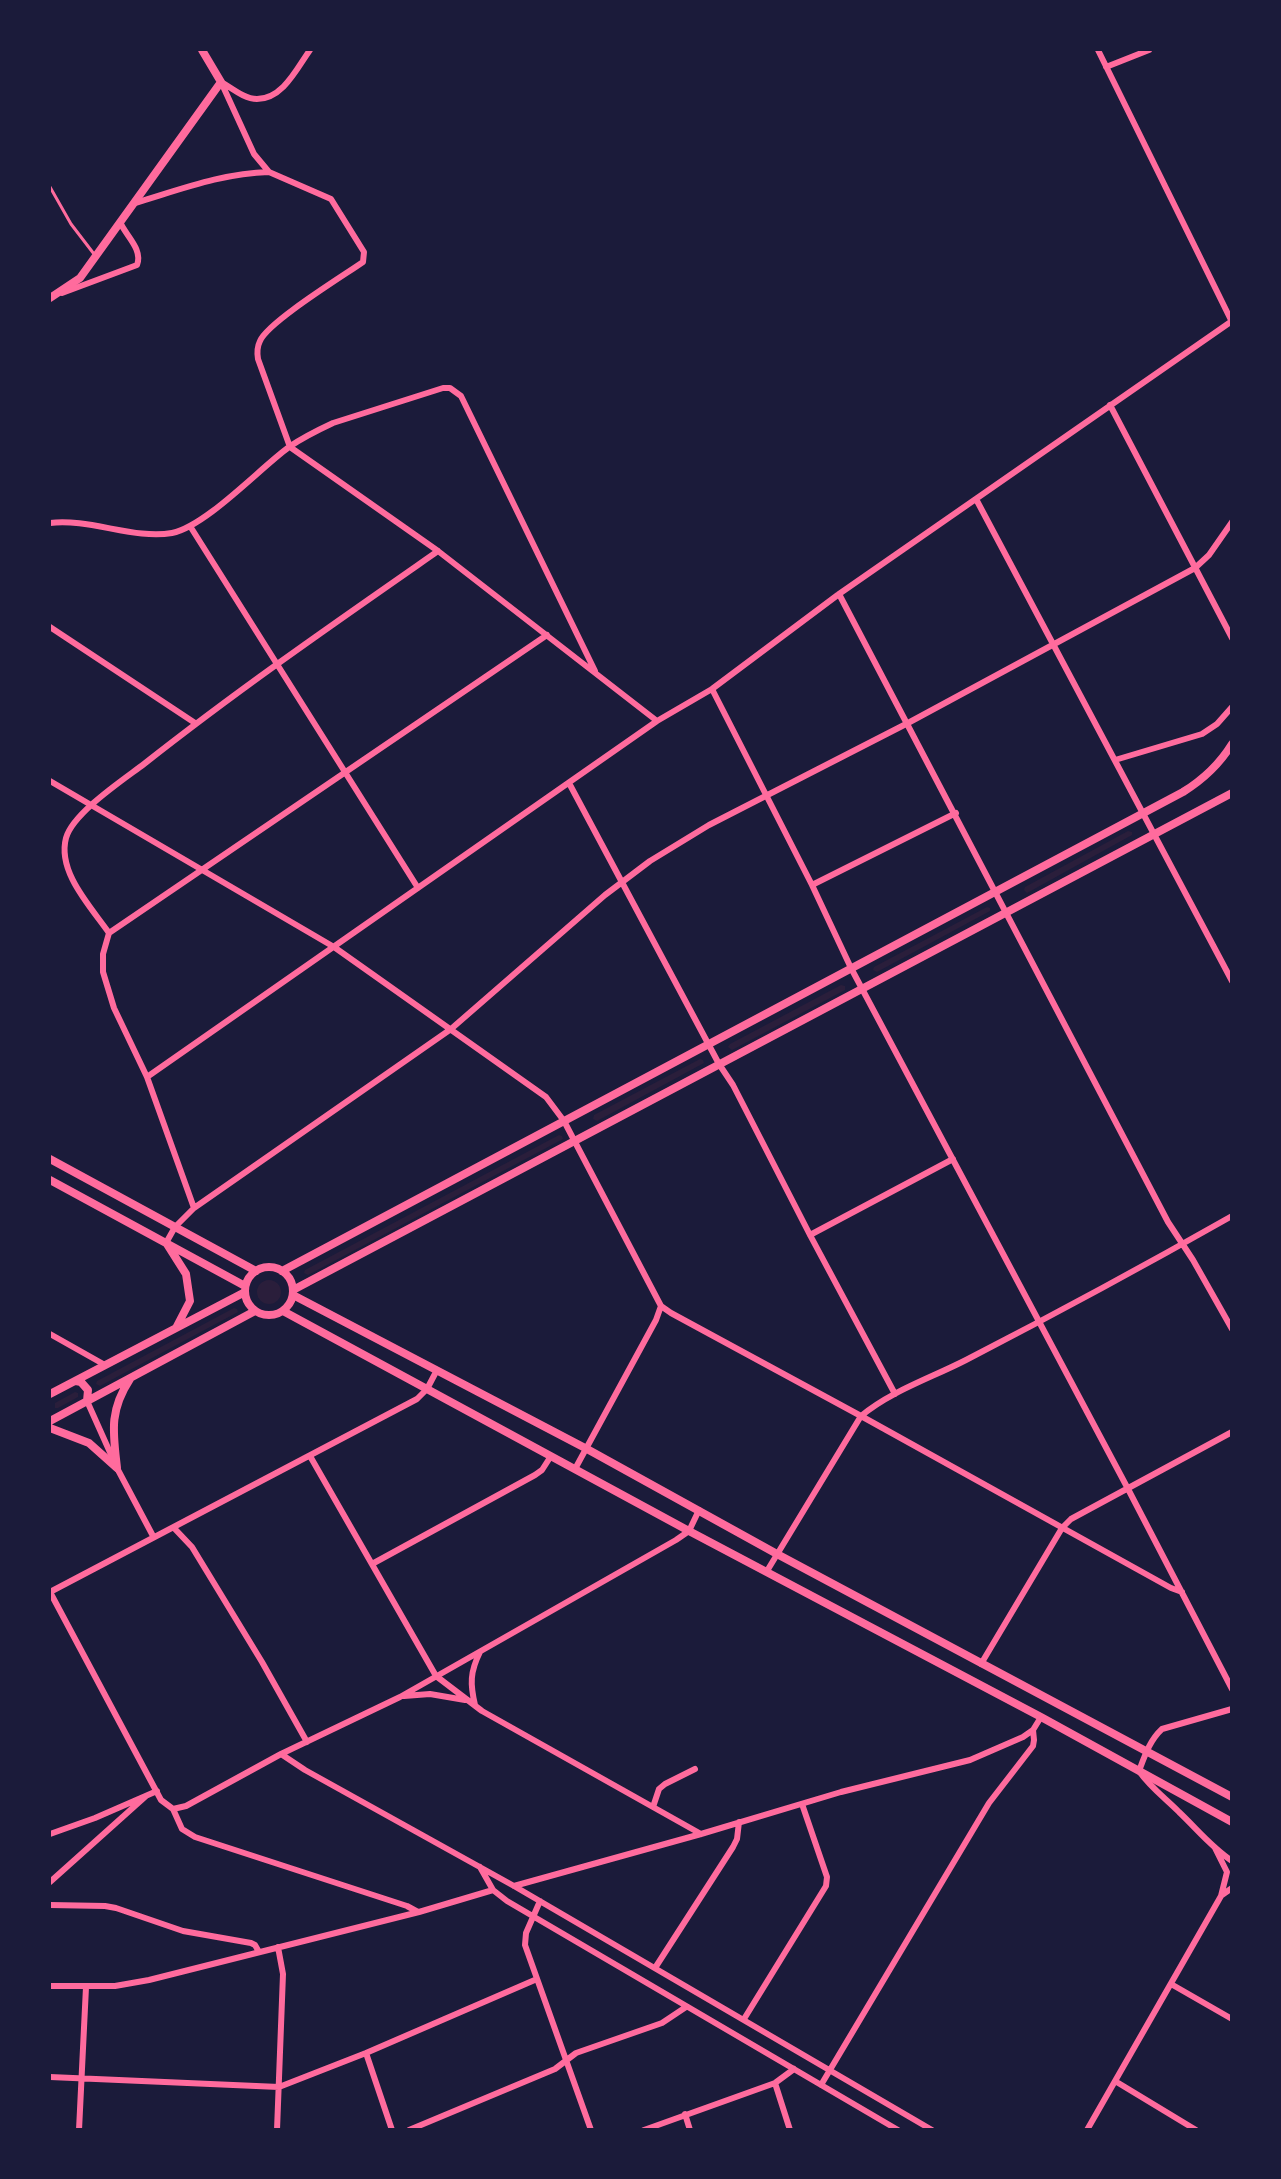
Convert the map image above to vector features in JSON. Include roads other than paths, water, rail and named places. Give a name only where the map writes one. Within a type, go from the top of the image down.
[{"type":"main road","points":[[51,297],[80,278],[221,82],[202,50]]},
{"type":"street","points":[[221,82],[241,94],[256,99],[271,95],[282,88],[310,50]]},
{"type":"street","points":[[147,1077],[657,721],[712,689],[840,594],[1231,322],[1098,50]]},
{"type":"street","points":[[1106,66],[1149,50]]},
{"type":"street","points":[[221,82],[254,154],[268,172]]},
{"type":"street","points":[[133,203],[249,172],[268,172],[331,199],[364,252],[363,262],[275,324],[260,340],[257,351],[290,447],[438,551],[657,721]]},
{"type":"street","points":[[51,297],[137,265],[140,258],[136,248],[125,235],[120,222]]},
{"type":"street","points":[[50,524],[80,524],[163,534],[175,532],[190,526],[210,512],[290,447],[333,423],[443,388],[450,388],[461,396],[597,674]]},
{"type":"street","points":[[1110,405],[1232,638]]},
{"type":"street","points":[[976,499],[1232,981]]},
{"type":"street","points":[[166,1243],[175,1227],[194,1209],[451,1029],[621,881],[709,825],[908,723],[1195,568],[1209,555],[1232,522]]},
{"type":"street","points":[[190,526],[418,888]]},
{"type":"street","points":[[109,933],[69,874],[64,855],[66,837],[75,822],[91,805],[195,723],[438,551]]},
{"type":"street","points":[[840,594],[1168,1221],[1232,1329]]},
{"type":"street","points":[[50,627],[195,723]]},
{"type":"street","points":[[194,1209],[147,1077],[114,1008],[103,972],[103,954],[109,933],[547,635]]},
{"type":"street","points":[[712,689],[812,885],[851,969],[1232,1689]]},
{"type":"street","points":[[1115,760],[1202,734],[1217,724],[1232,707]]},
{"type":"street","points":[[282,1271],[1183,792],[1219,763],[1232,744]]},
{"type":"street","points":[[50,780],[334,947],[546,1097],[564,1121],[661,1306],[1182,1592]]},
{"type":"street","points":[[569,783],[719,1064],[734,1085],[810,1235],[895,1394]]},
{"type":"street","points":[[293,1292],[1232,792]]},
{"type":"street","points":[[812,885],[956,813]]},
{"type":"street","points":[[50,1159],[256,1271]]},
{"type":"street","points":[[810,1235],[953,1159]]},
{"type":"street","points":[[50,1180],[245,1289]]},
{"type":"street","points":[[767,1571],[861,1416],[876,1404],[938,1375],[1232,1216]]},
{"type":"street","points":[[166,1243],[186,1274],[190,1301],[176,1328]]},
{"type":"street","points":[[269,1267],[282,1271],[291,1281],[293,1292],[288,1306],[283,1311],[269,1316],[255,1311],[248,1303],[245,1289],[247,1280],[256,1271],[269,1267]]},
{"type":"street","points":[[50,1394],[245,1289]]},
{"type":"street","points":[[293,1292],[1232,1797]]},
{"type":"street","points":[[575,1469],[656,1320],[661,1306]]},
{"type":"street","points":[[51,1419],[255,1311]]},
{"type":"street","points":[[283,1311],[689,1531],[1041,1717],[1232,1822]]},
{"type":"street","points":[[50,1334],[105,1365]]},
{"type":"street","points":[[418,1912],[407,1906],[195,1837],[182,1829],[173,1809],[164,1804],[50,1592],[417,1399],[427,1389],[437,1370]]},
{"type":"street","points":[[117,1468],[112,1422],[117,1402],[131,1378]]},
{"type":"street","points":[[76,1381],[85,1386],[87,1401],[117,1468],[153,1536]]},
{"type":"street","points":[[50,1428],[89,1443],[117,1468]]},
{"type":"street","points":[[981,1664],[1062,1528],[1071,1519],[1232,1432]]},
{"type":"street","points":[[310,1456],[436,1676],[473,1704],[701,1834]]},
{"type":"street","points":[[372,1564],[535,1475],[542,1470],[551,1456]]},
{"type":"street","points":[[173,1809],[186,1806],[281,1754],[400,1696],[480,1651],[689,1531],[699,1510]]},
{"type":"street","points":[[174,1528],[192,1547],[262,1662],[307,1742]]},
{"type":"street","points":[[473,1704],[472,1666],[480,1651]]},
{"type":"street","points":[[400,1696],[430,1694],[451,1696],[473,1704]]},
{"type":"street","points":[[1139,1771],[1155,1735],[1162,1728],[1232,1710]]},
{"type":"street","points":[[514,1886],[871,1784],[970,1760],[1008,1745],[1033,1730],[1041,1717]]},
{"type":"street","points":[[821,2085],[989,1803],[1033,1746],[1035,1740],[1033,1730]]},
{"type":"street","points":[[281,1754],[305,1770],[480,1866],[932,2130]]},
{"type":"street","points":[[653,1807],[659,1789],[695,1769]]},
{"type":"street","points":[[1139,1771],[1147,1783],[1176,1808],[1215,1848],[1232,1861]]},
{"type":"street","points":[[50,1834],[95,1818],[157,1791]]},
{"type":"street","points":[[50,1882],[146,1796]]},
{"type":"street","points":[[744,2019],[826,1886],[827,1877],[802,1804]]},
{"type":"street","points":[[655,1968],[733,1847],[737,1839],[739,1822]]},
{"type":"street","points":[[1087,2130],[1221,1896],[1227,1872],[1215,1848]]},
{"type":"street","points":[[480,1866],[493,1890],[532,1917],[898,2130]]},
{"type":"street","points":[[1221,1896],[1232,1888]]},
{"type":"street","points":[[50,1986],[86,1987],[132,1983],[418,1912],[493,1890]]},
{"type":"street","points":[[540,1902],[525,1939],[591,2130]]},
{"type":"street","points":[[50,1905],[116,1908],[183,1931],[251,1943],[259,1952]]},
{"type":"street","points":[[277,2130],[283,1974],[278,1947]]},
{"type":"street","points":[[50,2077],[279,2087],[366,2053],[537,1979]]},
{"type":"street","points":[[1171,1984],[1232,2019]]},
{"type":"street","points":[[79,2130],[86,1987]]},
{"type":"street","points":[[409,2130],[555,2069],[576,2053],[662,2023],[686,2007]]},
{"type":"street","points":[[366,2053],[392,2130]]},
{"type":"street","points":[[644,2130],[775,2083],[794,2069]]},
{"type":"street","points":[[1115,2081],[1196,2130]]},
{"type":"street","points":[[775,2083],[790,2130]]},
{"type":"street","points":[[685,2114],[690,2130]]},
{"type":"lane","points":[[50,187],[71,224],[95,255]]}]
